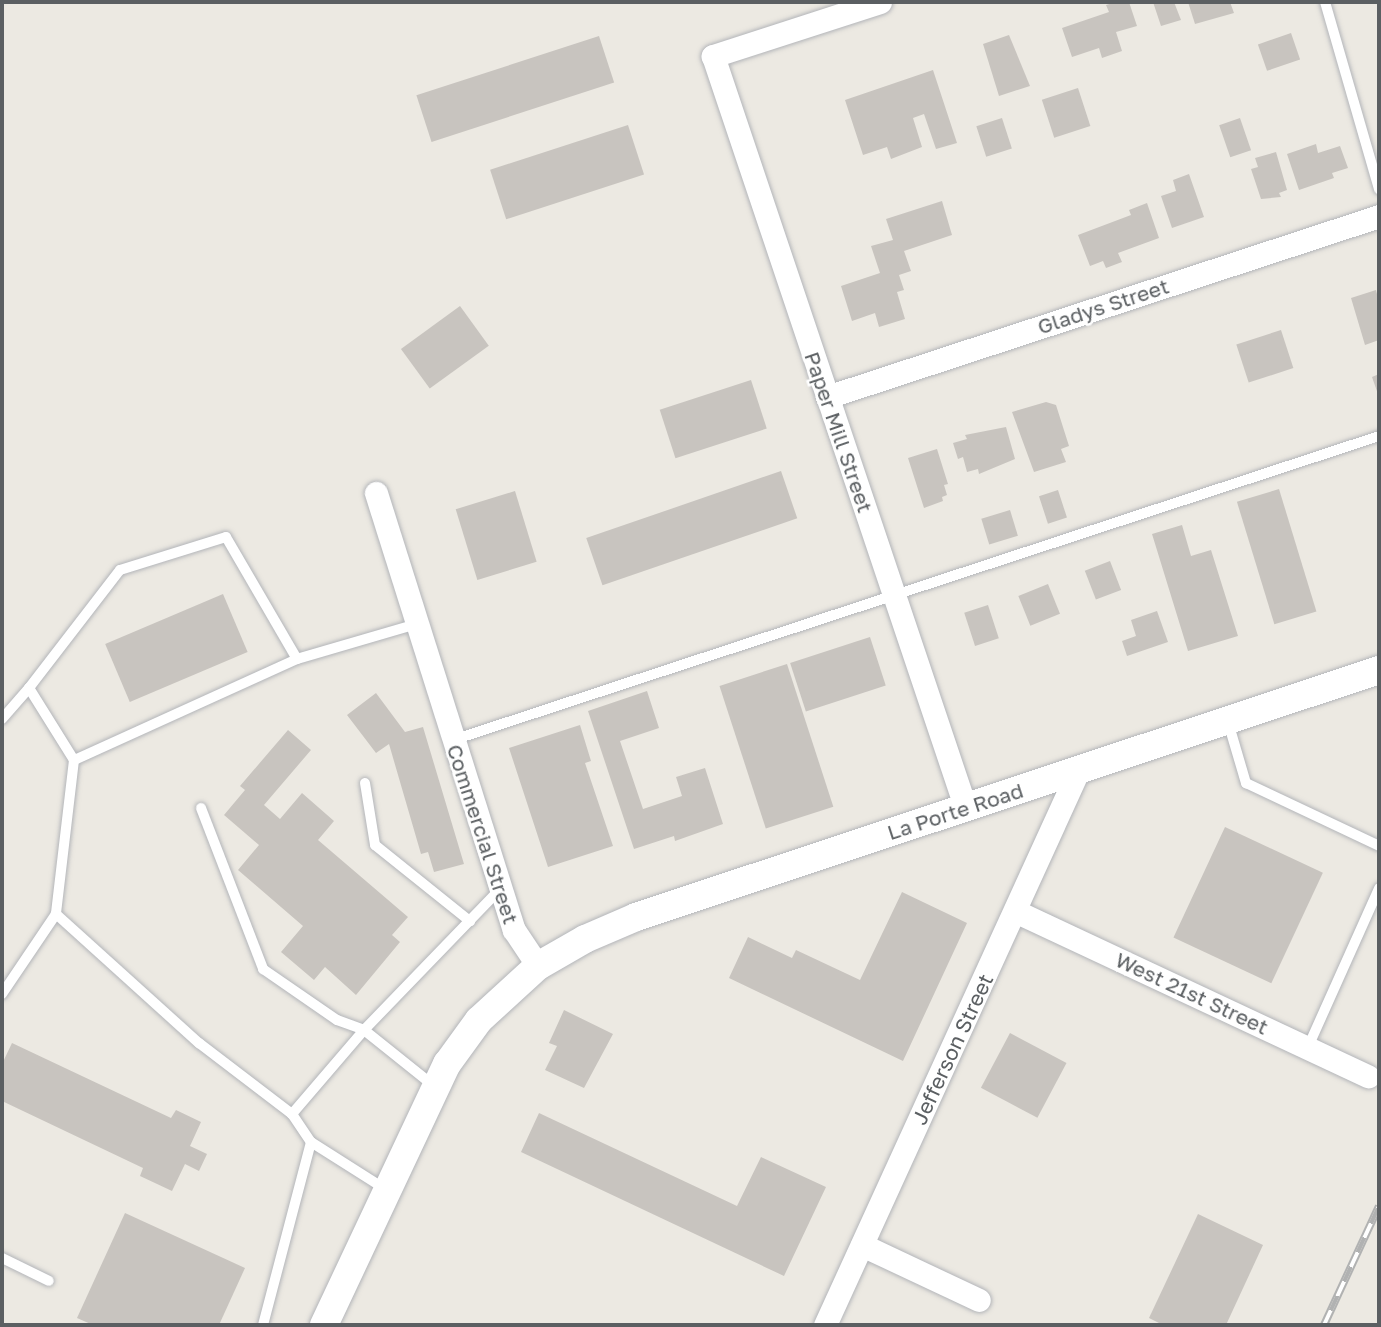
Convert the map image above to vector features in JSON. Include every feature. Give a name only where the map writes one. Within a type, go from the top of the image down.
[{"type":"street","name":"Paper Mill Street","points":[[880,2],[713,56],[965,807]]},
{"type":"street","name":"Gladys Street","points":[[827,397],[1379,216]]},
{"type":"street","name":"Commercial Street","points":[[376,493],[514,930],[538,966]]},
{"type":"street","name":"La Porte Road","points":[[538,966],[585,939],[636,917],[1227,721],[1378,675]]},
{"type":"street","name":"Jefferson Street","points":[[825,1325],[1078,771]]},
{"type":"street","name":"West 21st Street","points":[[1015,911],[1368,1076]]},
{"type":"street","points":[[324,1325],[447,1064],[479,1020],[538,966]]},
{"type":"street","points":[[862,1245],[979,1300]]},
{"type":"lane","points":[[1325,2],[1379,190]]},
{"type":"lane","points":[[453,740],[893,593],[1379,436]]},
{"type":"lane","points":[[2,719],[120,570],[226,537],[297,659]]},
{"type":"lane","points":[[75,760],[297,659],[417,624]]},
{"type":"lane","points":[[2,994],[56,914],[75,760],[29,688]]},
{"type":"lane","points":[[1227,721],[1246,783],[1379,846]]},
{"type":"lane","points":[[365,783],[375,845],[470,920]]},
{"type":"lane","points":[[201,808],[263,969],[337,1020],[364,1030],[436,1088]]},
{"type":"lane","points":[[1308,1047],[1379,888]]},
{"type":"lane","points":[[292,1114],[364,1030],[500,889]]},
{"type":"lane","points":[[56,914],[199,1043],[292,1114],[311,1142],[388,1191]]},
{"type":"lane","points":[[262,1325],[311,1142]]},
{"type":"lane","points":[[2,1258],[49,1281]]},
{"type":"building","points":[[1129,2],[1137,26],[1116,32],[1122,51],[1102,58],[1099,48],[1072,57],[1062,28],[1109,12],[1106,5]]},
{"type":"building","points":[[1153,2],[1174,2],[1181,20],[1161,26]]},
{"type":"building","points":[[1188,2],[1230,2],[1234,13],[1195,24]]},
{"type":"building","points":[[1291,33],[1300,59],[1267,71],[1258,44]]},
{"type":"building","points":[[1009,35],[1030,86],[999,96],[983,44]]},
{"type":"building","points":[[599,36],[614,83],[432,142],[416,95]]},
{"type":"building","points":[[933,70],[957,143],[936,149],[924,114],[913,118],[922,147],[891,159],[887,147],[863,155],[845,100]]},
{"type":"building","points":[[1078,88],[1090,126],[1054,138],[1042,100]]},
{"type":"building","points":[[1002,118],[1012,148],[986,157],[976,126]]},
{"type":"building","points":[[1240,118],[1251,150],[1230,157],[1219,125]]},
{"type":"building","points":[[628,125],[644,174],[506,219],[490,170]]},
{"type":"building","points":[[1316,144],[1318,153],[1340,146],[1348,168],[1332,173],[1334,178],[1299,190],[1287,154]]},
{"type":"building","points":[[1276,152],[1287,190],[1279,193],[1281,197],[1261,199],[1251,169],[1258,167],[1255,158]]},
{"type":"building","points":[[1189,174],[1204,217],[1172,228],[1161,196],[1176,191],[1173,180]]},
{"type":"building","points":[[942,201],[952,235],[904,251],[911,271],[899,275],[904,290],[897,292],[905,319],[879,327],[875,313],[852,321],[841,286],[880,273],[871,246],[893,240],[886,219]]},
{"type":"building","points":[[1147,203],[1159,238],[1118,253],[1122,262],[1106,268],[1103,261],[1090,266],[1078,235],[1131,215],[1129,210]]},
{"type":"building","points":[[1376,290],[1379,302],[1379,340],[1365,345],[1351,298]]},
{"type":"building","points":[[460,306],[489,346],[430,389],[401,349]]},
{"type":"building","points":[[1281,330],[1293,368],[1249,383],[1236,345]]},
{"type":"building","points":[[1379,374],[1379,397],[1372,377]]},
{"type":"building","points":[[751,380],[767,429],[675,458],[660,410]]},
{"type":"building","points":[[1046,402],[1056,405],[1069,446],[1061,449],[1066,462],[1034,472],[1012,412]]},
{"type":"building","points":[[1006,427],[1015,459],[979,474],[978,469],[967,472],[963,457],[958,459],[953,443],[967,439],[965,435]]},
{"type":"building","points":[[937,449],[948,484],[944,485],[947,495],[942,497],[943,501],[924,508],[908,458]]},
{"type":"building","points":[[781,471],[797,518],[603,585],[586,538]]},
{"type":"building","points":[[1279,489],[1316,611],[1274,624],[1237,502]]},
{"type":"building","points":[[1058,490],[1067,518],[1048,524],[1039,496]]},
{"type":"building","points":[[515,491],[537,562],[477,580],[456,509]]},
{"type":"building","points":[[1010,510],[1018,536],[989,545],[981,519]]},
{"type":"building","points":[[1182,525],[1191,556],[1211,550],[1238,636],[1188,651],[1152,534]]},
{"type":"building","points":[[1110,561],[1121,590],[1096,600],[1085,571]]},
{"type":"building","points":[[1048,584],[1060,614],[1030,626],[1018,596]]},
{"type":"building","points":[[223,594],[248,652],[130,702],[105,644]]},
{"type":"building","points":[[988,605],[999,638],[975,646],[964,613]]},
{"type":"building","points":[[1157,611],[1168,642],[1127,656],[1122,641],[1136,636],[1131,620]]},
{"type":"building","points":[[870,637],[886,686],[806,711],[790,663]]},
{"type":"building","points":[[787,664],[833,807],[766,829],[719,686]]},
{"type":"building","points":[[647,691],[659,728],[620,741],[643,809],[682,796],[676,777],[705,768],[723,824],[675,841],[674,836],[634,849],[588,711]]},
{"type":"building","points":[[376,693],[405,732],[423,727],[464,864],[434,872],[428,852],[421,854],[389,744],[376,753],[347,715]]},
{"type":"building","points":[[580,725],[591,761],[585,763],[613,846],[548,867],[509,748]]},
{"type":"building","points":[[288,730],[311,750],[264,805],[280,819],[302,793],[334,821],[318,840],[408,917],[392,935],[400,942],[356,995],[325,967],[314,980],[281,952],[303,926],[238,870],[259,845],[224,815],[245,790],[240,786]]},
{"type":"building","points":[[1225,827],[1323,873],[1271,983],[1173,938]]},
{"type":"building","points":[[902,892],[967,923],[903,1061],[729,978],[748,937],[792,958],[796,950],[860,980]]},
{"type":"building","points":[[564,1010],[613,1034],[584,1088],[545,1070],[557,1046],[549,1043]]},
{"type":"building","points":[[1010,1033],[1067,1063],[1037,1118],[981,1088]]},
{"type":"building","points":[[12,1043],[171,1118],[176,1110],[201,1122],[190,1146],[207,1154],[199,1171],[185,1164],[172,1191],[140,1176],[143,1168],[2,1101],[2,1064]]},
{"type":"building","points":[[539,1113],[737,1206],[761,1157],[826,1187],[784,1276],[521,1152]]},
{"type":"building","points":[[125,1213],[245,1268],[219,1325],[93,1325],[77,1318]]},
{"type":"building","points":[[1198,1214],[1263,1245],[1226,1325],[1163,1325],[1149,1318]]},
{"type":"railway","points":[[1324,1325],[1379,1206]]}]
